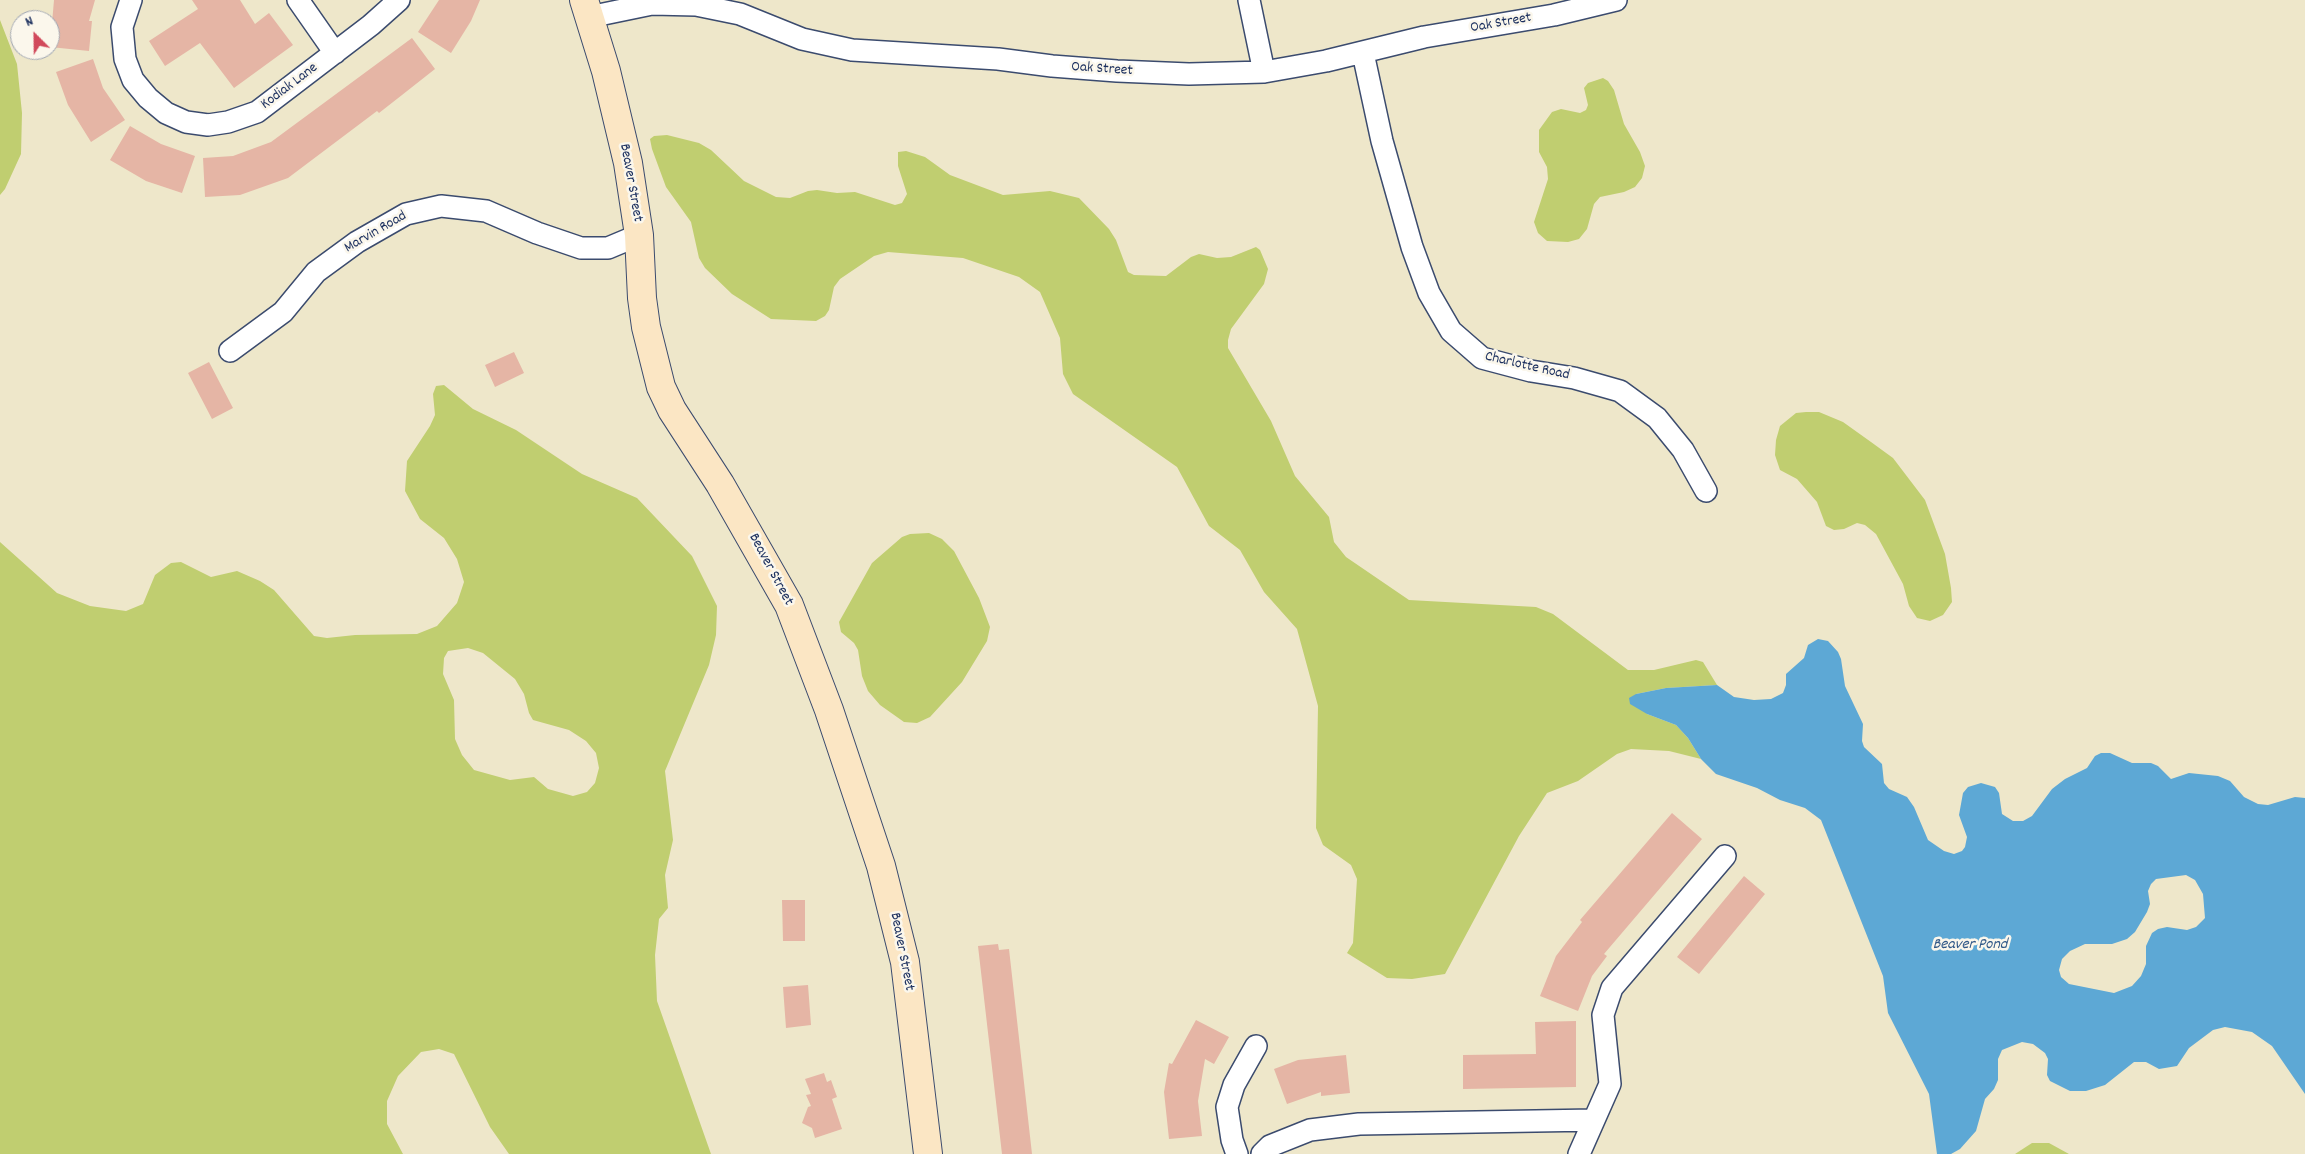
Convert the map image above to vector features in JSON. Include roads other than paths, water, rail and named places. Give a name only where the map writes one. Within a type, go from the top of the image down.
[{"type":"street","name":"Kodiak Lane","points":[[130,0],[122,27],[125,59],[133,80],[148,98],[166,113],[186,122],[208,124],[228,122],[256,112],[336,53],[399,0]]},
{"type":"street","points":[[298,0],[336,53]]},
{"type":"street","points":[[1249,0],[1264,72]]},
{"type":"street","name":"Oak Street","points":[[586,8],[652,4],[696,5],[740,14],[802,39],[852,50],[998,59],[1052,66],[1117,71],[1189,74],[1264,72],[1363,53],[1424,37],[1554,15],[1616,0]]},
{"type":"street","name":"Beaver Street","points":[[586,8],[618,117],[639,235],[642,298],[646,327],[661,387],[672,410],[720,484],[789,604],[810,656],[868,823],[894,913],[904,962],[928,1154]]},
{"type":"street","name":"Charlotte Road","points":[[1363,53],[1382,141],[1412,247],[1429,293],[1451,331],[1482,358],[1531,371],[1574,378],[1620,391],[1657,418],[1683,450],[1706,491]]},
{"type":"street","name":"Marvin Road","points":[[230,351],[283,312],[316,272],[357,242],[406,214],[441,206],[486,211],[537,233],[581,248],[608,248],[639,235]]},
{"type":"street","points":[[1579,1154],[1610,1084],[1604,1016],[1612,988],[1725,856]]},
{"type":"street","points":[[1237,1154],[1232,1140],[1228,1106],[1234,1085],[1256,1046]]},
{"type":"street","points":[[1262,1154],[1270,1146],[1310,1130],[1359,1124],[1594,1120]]},
{"type":"water","name":"Beaver Pond","points":[[1818,639],[1828,641],[1838,652],[1841,659],[1845,686],[1863,724],[1862,741],[1864,747],[1882,764],[1884,783],[1889,789],[1907,797],[1914,807],[1928,840],[1944,851],[1954,854],[1962,851],[1965,847],[1967,837],[1959,815],[1963,793],[1968,787],[1981,783],[1995,787],[1999,793],[2002,814],[2013,821],[2023,821],[2032,816],[2052,789],[2065,779],[2087,768],[2095,756],[2101,753],[2110,753],[2132,763],[2151,763],[2158,766],[2171,779],[2189,773],[2218,776],[2230,781],[2244,797],[2258,804],[2268,805],[2295,797],[2305,798],[2305,1094],[2272,1046],[2252,1032],[2225,1027],[2213,1030],[2189,1048],[2177,1066],[2159,1069],[2146,1062],[2134,1062],[2105,1085],[2086,1091],[2070,1091],[2050,1081],[2047,1075],[2048,1059],[2045,1053],[2033,1044],[2022,1042],[2002,1050],[1998,1059],[1998,1080],[1994,1089],[1985,1099],[1976,1131],[1960,1149],[1951,1154],[1937,1154],[1929,1094],[1888,1013],[1883,976],[1821,820],[1805,808],[1780,800],[1757,788],[1716,774],[1701,759],[1688,738],[1676,725],[1647,714],[1630,704],[1629,698],[1636,694],[1666,688],[1717,685],[1734,697],[1754,700],[1771,699],[1783,693],[1786,685],[1786,674],[1804,658],[1808,645]],"holes":[[[2186,875],[2195,880],[2203,894],[2205,918],[2196,927],[2187,930],[2167,927],[2152,933],[2146,946],[2146,964],[2141,976],[2132,986],[2114,993],[2069,984],[2061,977],[2059,970],[2062,959],[2070,951],[2085,944],[2112,944],[2127,939],[2135,932],[2147,912],[2150,904],[2148,891],[2156,879]]]}]
